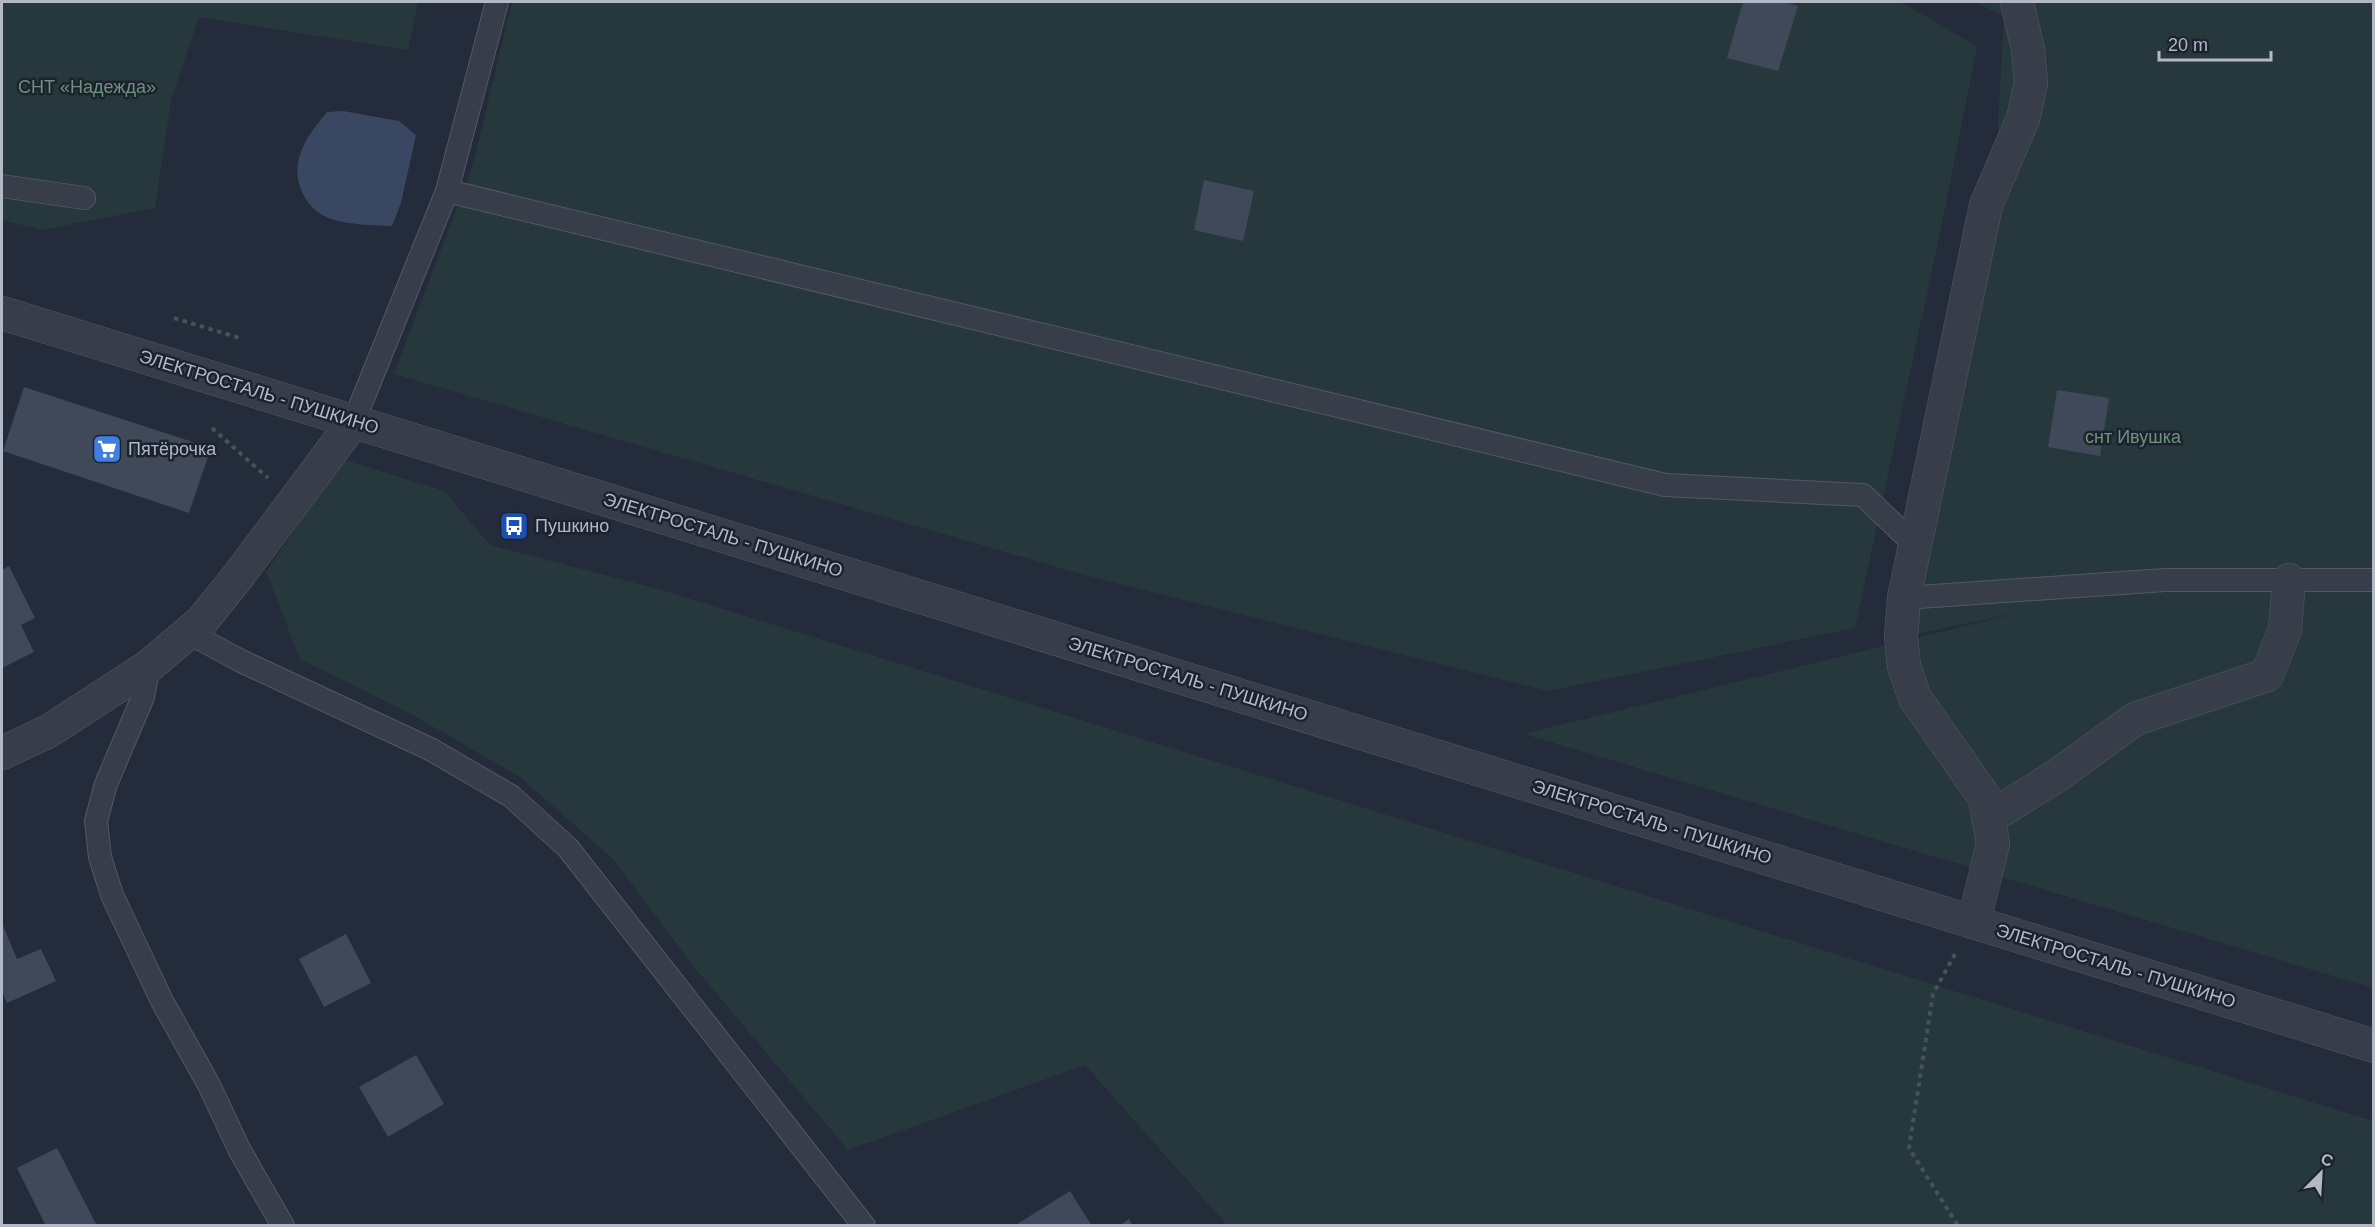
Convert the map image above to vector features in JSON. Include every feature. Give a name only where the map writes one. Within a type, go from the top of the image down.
[{"type":"street","points":[[1974,921],[1993,844],[1985,798],[1914,698],[1904,666],[1901,637],[1904,598],[1986,206],[2024,119],[2031,83],[2028,50],[2017,2]]},
{"type":"street","name":"ЭЛЕКТРОСТАЛЬ - ПУШКИНО","points":[[2,313],[2373,1046]]},
{"type":"street","points":[[2,753],[49,731],[149,666],[202,621],[354,421]]},
{"type":"street","points":[[1989,818],[2058,775],[2135,719],[2267,675],[2285,630],[2289,580]]},
{"type":"lane","points":[[354,421],[447,191],[497,2]]},
{"type":"lane","points":[[2,186],[84,198]]},
{"type":"lane","points":[[447,191],[1665,484],[1863,495],[1916,546]]},
{"type":"lane","points":[[1904,598],[2165,580],[2373,580]]},
{"type":"lane","points":[[189,633],[241,661],[430,749],[511,796],[568,849],[864,1226]]},
{"type":"lane","points":[[149,666],[143,697],[106,784],[96,821],[100,857],[112,895],[162,1001],[209,1085],[240,1151],[283,1226]]},
{"type":"path","points":[[174,318],[243,339]]},
{"type":"path","points":[[213,428],[294,501]]},
{"type":"path","points":[[1958,1226],[1909,1148],[1933,994],[1974,921]]},
{"type":"green space","name":"СНТ «Надежда»","points":[[2,2],[418,2],[408,50],[199,17],[171,100],[155,208],[41,230],[2,220]]},
{"type":"green space","points":[[512,2],[1901,2],[1977,46],[1943,219],[1855,628],[1548,691],[1088,576],[394,374],[473,165]]},
{"type":"green space","name":"снт Ивушка","points":[[1974,2],[2373,2],[2373,988],[1524,734],[2022,612],[1901,637],[1991,253],[2004,16]]},
{"type":"green space","points":[[342,459],[444,491],[490,545],[662,590],[2373,1121],[2373,1225],[1227,1225],[1085,1065],[848,1150],[695,968],[615,861],[520,777],[411,714],[300,659],[266,572]]},
{"type":"water","points":[[343,111],[399,121],[416,135],[401,203],[392,226],[353,224],[331,219],[315,210],[304,196],[297,172],[301,151],[312,131],[327,112]]},
{"type":"building","points":[[1743,2],[1783,2],[1798,6],[1778,71],[1727,58]]},
{"type":"building","points":[[1204,180],[1254,191],[1243,241],[1194,230]]},
{"type":"building","name":"Пятёрочка","points":[[24,387],[211,448],[189,513],[3,451]]},
{"type":"building","points":[[2057,390],[2109,398],[2100,456],[2048,447]]},
{"type":"building","points":[[9,566],[35,618],[21,625],[34,652],[2,668],[2,570]]},
{"type":"building","points":[[2,923],[17,959],[41,949],[56,981],[7,1003],[2,991]]},
{"type":"building","points":[[346,934],[371,983],[324,1007],[299,959]]},
{"type":"building","points":[[416,1055],[444,1104],[388,1137],[359,1087]]},
{"type":"building","points":[[57,1148],[96,1224],[93,1226],[46,1226],[17,1168]]},
{"type":"building","points":[[1070,1191],[1092,1226],[1014,1226]]},
{"type":"building","points":[[1129,1219],[1133,1226],[1119,1226]]},
{"type":"place","name":"Пятёрочка","points":[[107,449]]},
{"type":"place","name":"Пушкино","points":[[514,526]]}]
